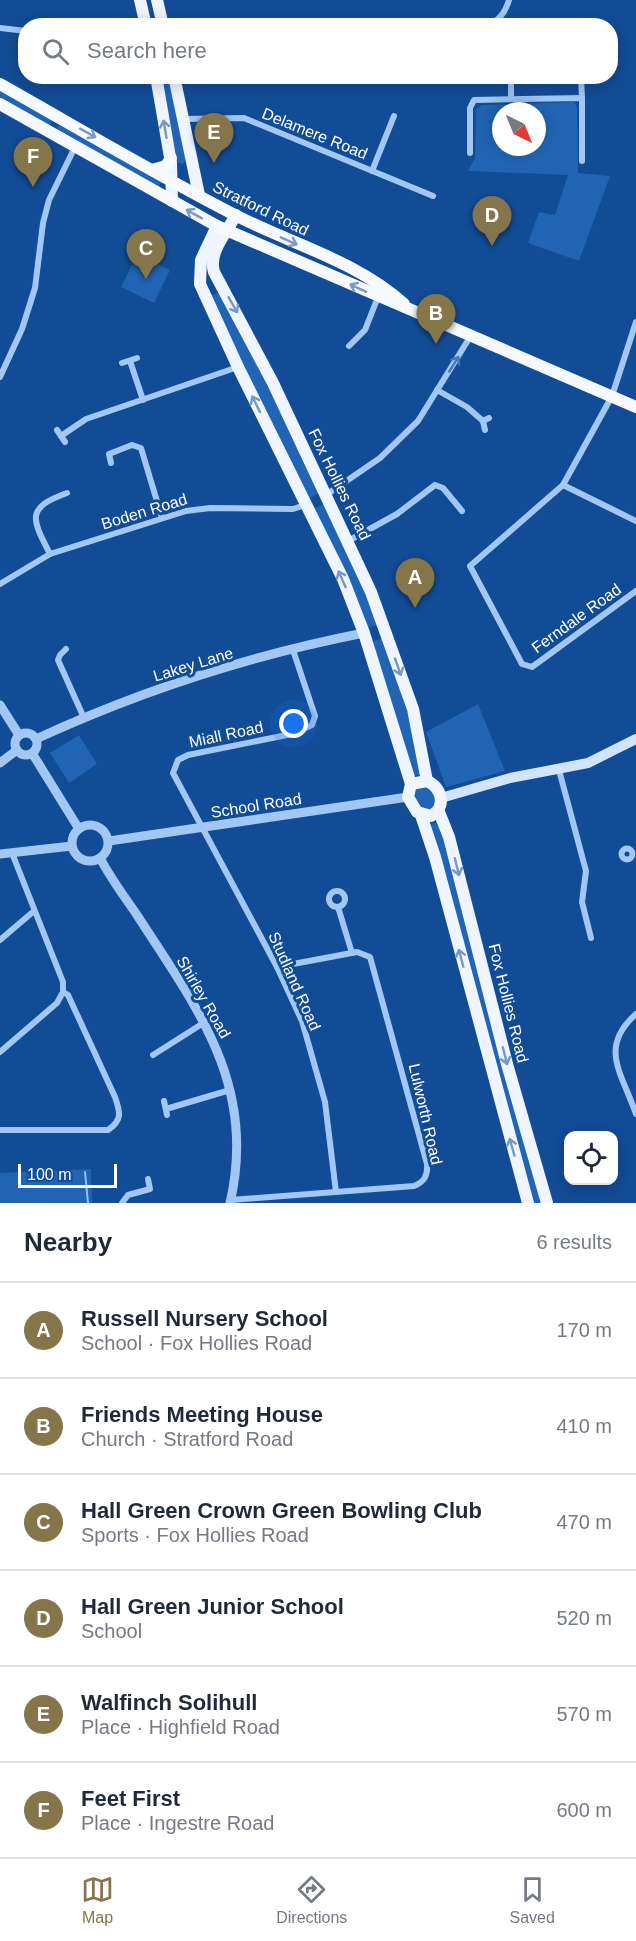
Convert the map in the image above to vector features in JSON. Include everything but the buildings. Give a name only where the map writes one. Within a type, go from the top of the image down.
[{"type":"highway","name":"Stratford Road","points":[[0,84],[173,183],[365,275],[380,291]]},
{"type":"highway","name":"Stratford Road","points":[[0,104],[222,229],[380,291],[412,311],[636,407]]},
{"type":"highway","points":[[52,132],[60,118]]},
{"type":"highway","points":[[152,171],[166,166],[171,160]]},
{"type":"main road","points":[[140,0],[144,18]]},
{"type":"main road","points":[[157,0],[161,18]]},
{"type":"main road","points":[[157,84],[171,160],[172,201]]},
{"type":"main road","points":[[176,84],[199,195]]},
{"type":"main road","points":[[171,160],[178,168],[188,166],[192,161]]},
{"type":"main road","name":"Fox Hollies Road","points":[[236,215],[222,229],[201,260],[199,275],[204,294],[343,579],[364,633],[409,791]]},
{"type":"main road","name":"Fox Hollies Road","points":[[222,229],[212,266],[273,383],[348,541],[384,627],[413,709],[427,781]]},
{"type":"main road","points":[[204,294],[222,286]]},
{"type":"main road","points":[[305,505],[326,495]]},
{"type":"main road","points":[[364,633],[384,627]]},
{"type":"main road","points":[[441,798],[510,778],[588,764],[636,739]]},
{"type":"main road","points":[[427,781],[436,788],[441,798],[442,806],[439,812],[431,816],[421,815],[411,806],[409,791],[427,781]]},
{"type":"main road","name":"Fox Hollies Road","points":[[439,812],[449,837],[507,1064],[546,1203]]},
{"type":"main road","name":"Fox Hollies Road","points":[[421,815],[435,857],[528,1203]]},
{"type":"street","points":[[501,18],[509,0]]},
{"type":"street","points":[[0,28],[18,30]]},
{"type":"street","points":[[511,84],[511,98]]},
{"type":"street","points":[[581,84],[582,160]]},
{"type":"street","points":[[470,153],[472,97],[582,98]]},
{"type":"street","points":[[372,171],[394,116]]},
{"type":"street","name":"Delamere Road","points":[[183,119],[244,118],[433,196]]},
{"type":"street","points":[[0,377],[22,329],[35,288],[43,223],[49,200],[76,146]]},
{"type":"street","points":[[349,346],[364,330],[380,291]]},
{"type":"street","points":[[636,322],[612,396],[563,485],[636,521]]},
{"type":"street","points":[[326,495],[394,446],[418,421],[471,337]]},
{"type":"street","points":[[122,363],[133,359],[143,400]]},
{"type":"street","points":[[57,430],[63,439],[86,419],[238,367]]},
{"type":"street","points":[[437,390],[486,420],[485,430]]},
{"type":"street","points":[[111,463],[109,454],[132,445],[141,448],[162,518]]},
{"type":"street","points":[[348,541],[397,514],[435,485],[443,488],[462,511]]},
{"type":"street","name":"Ferndale Road","points":[[563,485],[476,558],[470,566],[522,664],[532,667],[636,591]]},
{"type":"street","points":[[50,554],[35,521],[36,512],[45,501],[67,493]]},
{"type":"street","name":"Boden Road","points":[[0,584],[50,554],[196,509],[293,509],[305,505]]},
{"type":"street","name":"Lakey Lane","points":[[36,739],[110,705],[293,650],[364,633]]},
{"type":"street","points":[[66,649],[58,660],[84,718]]},
{"type":"street","name":"Miall Road","points":[[203,828],[173,773],[174,767],[178,760],[188,755],[292,734],[312,724],[315,716],[293,650]]},
{"type":"street","points":[[0,705],[19,735]]},
{"type":"street","points":[[28,733],[36,739],[36,748],[32,753],[22,754],[16,750],[15,744],[19,735],[28,733]]},
{"type":"street","points":[[0,763],[16,750]]},
{"type":"street","points":[[32,753],[79,829]]},
{"type":"street","points":[[560,770],[586,871],[582,902],[591,938]]},
{"type":"street","name":"School Road","points":[[108,841],[203,828],[409,791]]},
{"type":"street","points":[[87,825],[97,826],[105,831],[108,841],[107,850],[100,858],[91,861],[81,858],[72,846],[74,834],[79,829],[87,825]]},
{"type":"street","name":"Studland Road","points":[[203,828],[277,968],[302,1021],[325,1102],[336,1192]]},
{"type":"street","points":[[0,854],[72,846]]},
{"type":"street","points":[[0,1052],[57,1003],[63,992],[63,982],[12,853]]},
{"type":"street","name":"Shirley Road","points":[[100,858],[205,1022],[218,1048],[230,1090],[236,1149],[230,1201]]},
{"type":"street","points":[[277,968],[352,953],[338,907]]},
{"type":"street","points":[[0,940],[34,911]]},
{"type":"street","name":"Lulworth Road","points":[[230,1201],[414,1186],[423,1181],[428,1170],[373,961],[366,954],[352,953]]},
{"type":"street","points":[[0,1130],[108,1130],[119,1119],[120,1111],[115,1097],[68,995],[63,992]]},
{"type":"street","points":[[636,1014],[622,1027],[614,1046],[636,1114]]},
{"type":"street","points":[[153,1055],[205,1022]]},
{"type":"street","points":[[164,1101],[167,1112],[230,1090]]},
{"type":"street","points":[[122,1203],[128,1195],[150,1189],[148,1179]]},
{"type":"shaded area","points":[[158,84],[170,84],[186,158],[183,164],[175,162]]},
{"type":"shaded area","points":[[0,88],[53,119],[48,128],[0,101]]},
{"type":"shaded area","points":[[574,102],[577,107],[578,173],[610,176],[579,261],[528,243],[539,212],[555,215],[568,175],[468,171],[475,158],[476,109],[482,105],[492,105],[492,156],[546,156],[546,103]]},
{"type":"shaded area","points":[[62,124],[162,181],[158,188],[56,128]]},
{"type":"shaded area","points":[[137,255],[170,270],[154,303],[121,287]]},
{"type":"shaded area","points":[[220,292],[246,338],[320,493],[308,499],[210,296]]},
{"type":"shaded area","points":[[325,504],[369,593],[379,624],[366,628],[312,509]]},
{"type":"shaded area","points":[[383,638],[414,732],[422,774],[415,776],[371,642]]},
{"type":"shaded area","points":[[478,704],[505,771],[446,787],[426,732]]},
{"type":"shaded area","points":[[79,735],[97,764],[69,783],[50,753]]},
{"type":"shaded area","points":[[419,783],[432,789],[438,802],[431,813],[417,808],[411,791]]},
{"type":"shaded area","points":[[436,822],[448,849],[543,1203],[531,1203],[429,826]]},
{"type":"shaded area","points":[[91,1169],[92,1203],[0,1203],[0,1173]]},
{"type":"waterway","points":[[85,1172],[88,1203]]},
{"type":"place","name":"Walfinch Solihull","points":[[214,163]]},
{"type":"place","name":"Feet First","points":[[33,187]]},
{"type":"place","name":"Hall Green Junior School","points":[[492,246]]},
{"type":"place","name":"Hall Green Crown Green Bowling Club","points":[[146,279]]},
{"type":"place","name":"Friends Meeting House","points":[[436,344]]},
{"type":"place","name":"Russell Nursery School","points":[[415,608]]}]
